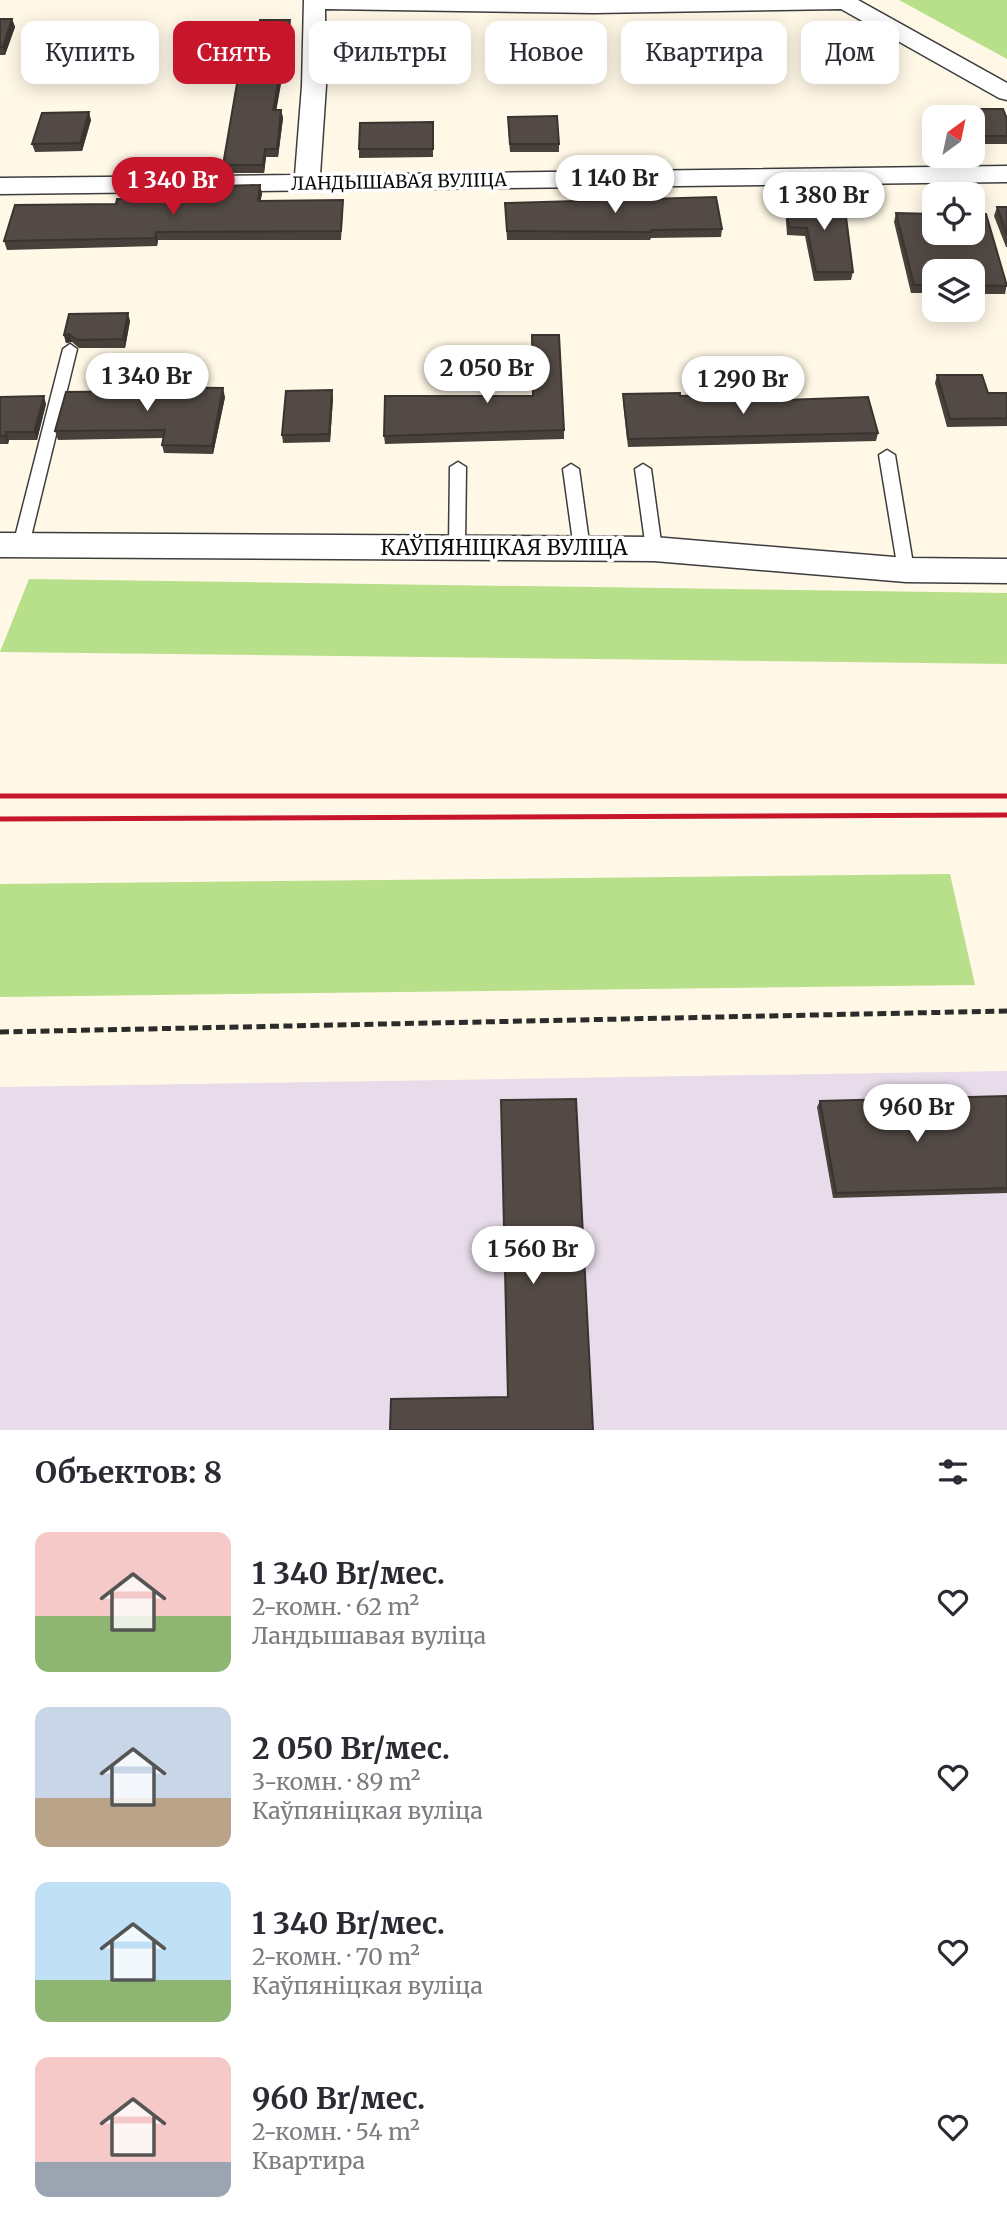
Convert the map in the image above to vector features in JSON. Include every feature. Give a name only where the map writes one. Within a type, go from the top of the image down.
[{"type":"street","points":[[307,183],[314,86],[314,1],[594,6],[844,1],[1007,93]]},
{"type":"street","name":"ЛАНДЫШАВАЯ ВУЛІЦА","points":[[0,186],[1007,174]]},
{"type":"street","name":"КАЎПЯНІЦКАЯ ВУЛІЦА","points":[[11,545],[653,549],[906,570],[1007,571]]},
{"type":"lane","points":[[11,545],[71,349]]},
{"type":"lane","points":[[887,456],[906,570]]},
{"type":"lane","points":[[457,548],[458,467]]},
{"type":"lane","points":[[572,469],[582,549]]},
{"type":"lane","points":[[643,469],[653,549]]},
{"type":"path","points":[[0,1032],[1007,1011]]},
{"type":"shaded area","points":[[1007,1071],[1007,1430],[0,1430],[0,1087]]},
{"type":"green space","points":[[899,0],[1007,0],[1007,59]]},
{"type":"green space","points":[[29,579],[1007,593],[1007,664],[0,652]]},
{"type":"green space","points":[[950,874],[975,985],[0,997],[0,884]]},
{"type":"building","points":[[0,19],[12,19],[3,47],[0,47]]},
{"type":"building","points":[[237,84],[278,84],[273,110],[281,110],[277,149],[265,149],[263,165],[223,165]]},
{"type":"building","points":[[985,109],[1003,109],[1007,119],[1007,136],[985,136]]},
{"type":"building","points":[[89,112],[80,143],[32,144],[42,113]]},
{"type":"building","points":[[557,116],[559,144],[510,144],[508,117]]},
{"type":"building","points":[[433,122],[433,149],[359,149],[360,123]]},
{"type":"building","points":[[260,185],[258,201],[343,200],[341,231],[156,232],[155,238],[4,241],[15,205],[116,204],[117,199],[218,199],[220,186]]},
{"type":"building","points":[[716,197],[722,229],[651,232],[507,231],[505,203]]},
{"type":"building","points":[[786,199],[844,201],[853,272],[816,272],[807,228],[789,227]]},
{"type":"building","points":[[997,207],[1007,207],[1007,235]]},
{"type":"building","points":[[896,213],[922,214],[922,245],[985,245],[986,214],[1007,286],[985,285],[985,259],[922,259],[922,285],[914,285]]},
{"type":"building","points":[[128,313],[123,339],[77,340],[69,334],[64,335],[69,314]]},
{"type":"building","points":[[532,335],[559,335],[564,430],[384,436],[385,396],[533,396]]},
{"type":"building","points":[[937,375],[982,375],[988,393],[1007,393],[1007,418],[950,419]]},
{"type":"building","points":[[148,387],[223,388],[212,446],[162,445],[165,430],[55,431],[66,392],[147,391]]},
{"type":"building","points":[[332,390],[329,434],[282,435],[286,391]]},
{"type":"building","points":[[680,393],[680,396],[751,394],[753,401],[868,397],[878,433],[628,439],[623,394]]},
{"type":"building","points":[[44,396],[34,432],[6,432],[5,436],[0,436],[0,397]]},
{"type":"building","points":[[1007,1096],[1007,1188],[836,1193],[820,1101]]},
{"type":"building","points":[[576,1099],[593,1430],[390,1430],[391,1399],[508,1397],[501,1100]]},
{"type":"railway","points":[[0,796],[1007,796]]},
{"type":"railway","points":[[0,819],[1007,815]]}]
